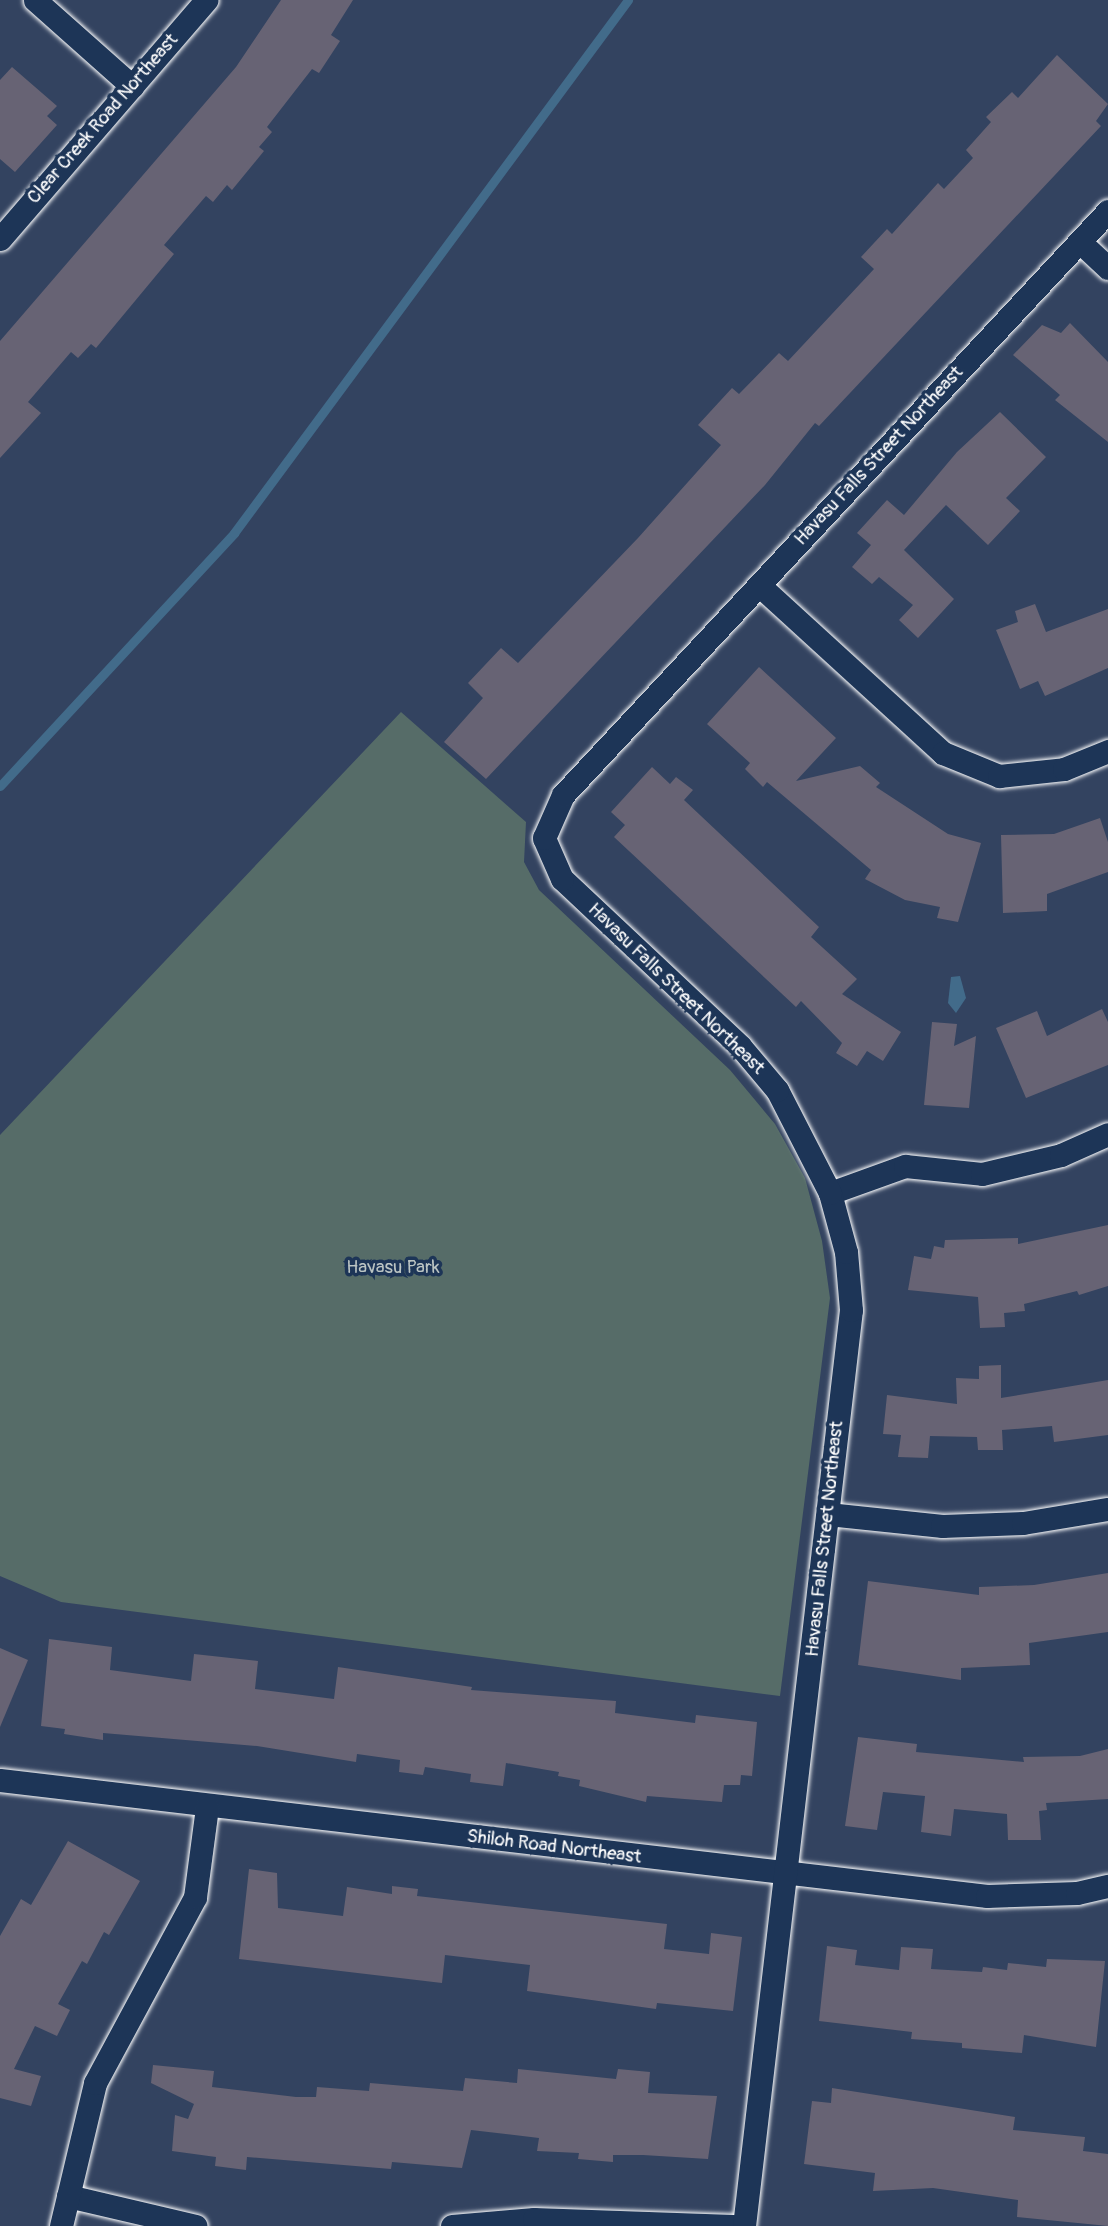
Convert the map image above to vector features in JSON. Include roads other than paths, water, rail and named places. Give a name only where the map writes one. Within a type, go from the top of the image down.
[{"type":"street","points":[[35,0],[132,86]]},
{"type":"street","name":"Clear Creek Road Northeast","points":[[0,239],[206,0]]},
{"type":"street","name":"Havasu Falls Street Northeast","points":[[744,2226],[788,1874],[851,1310],[846,1252],[830,1193],[777,1090],[740,1046],[562,879],[544,838],[563,795],[1108,211]]},
{"type":"street","points":[[1080,242],[1108,268]]},
{"type":"street","points":[[759,585],[943,753],[999,776],[1064,769],[1108,751]]},
{"type":"street","points":[[830,1193],[905,1166],[982,1174],[1061,1155],[1108,1134]]},
{"type":"street","points":[[828,1514],[942,1526],[1023,1523],[1108,1509]]},
{"type":"street","name":"Shiloh Road Northeast","points":[[0,1780],[207,1807],[988,1896],[1077,1893],[1108,1886]]},
{"type":"street","points":[[61,2226],[95,2083],[195,1897],[207,1807]]},
{"type":"street","points":[[68,2196],[196,2226]]},
{"type":"street","points":[[452,2226],[534,2219],[733,2226]]},
{"type":"water","points":[[960,976],[966,998],[956,1013],[948,1003],[951,977]]},
{"type":"waterway","points":[[0,786],[234,533],[628,0]]},
{"type":"park label","name":"Havasu Park","points":[[393,1268]]}]
